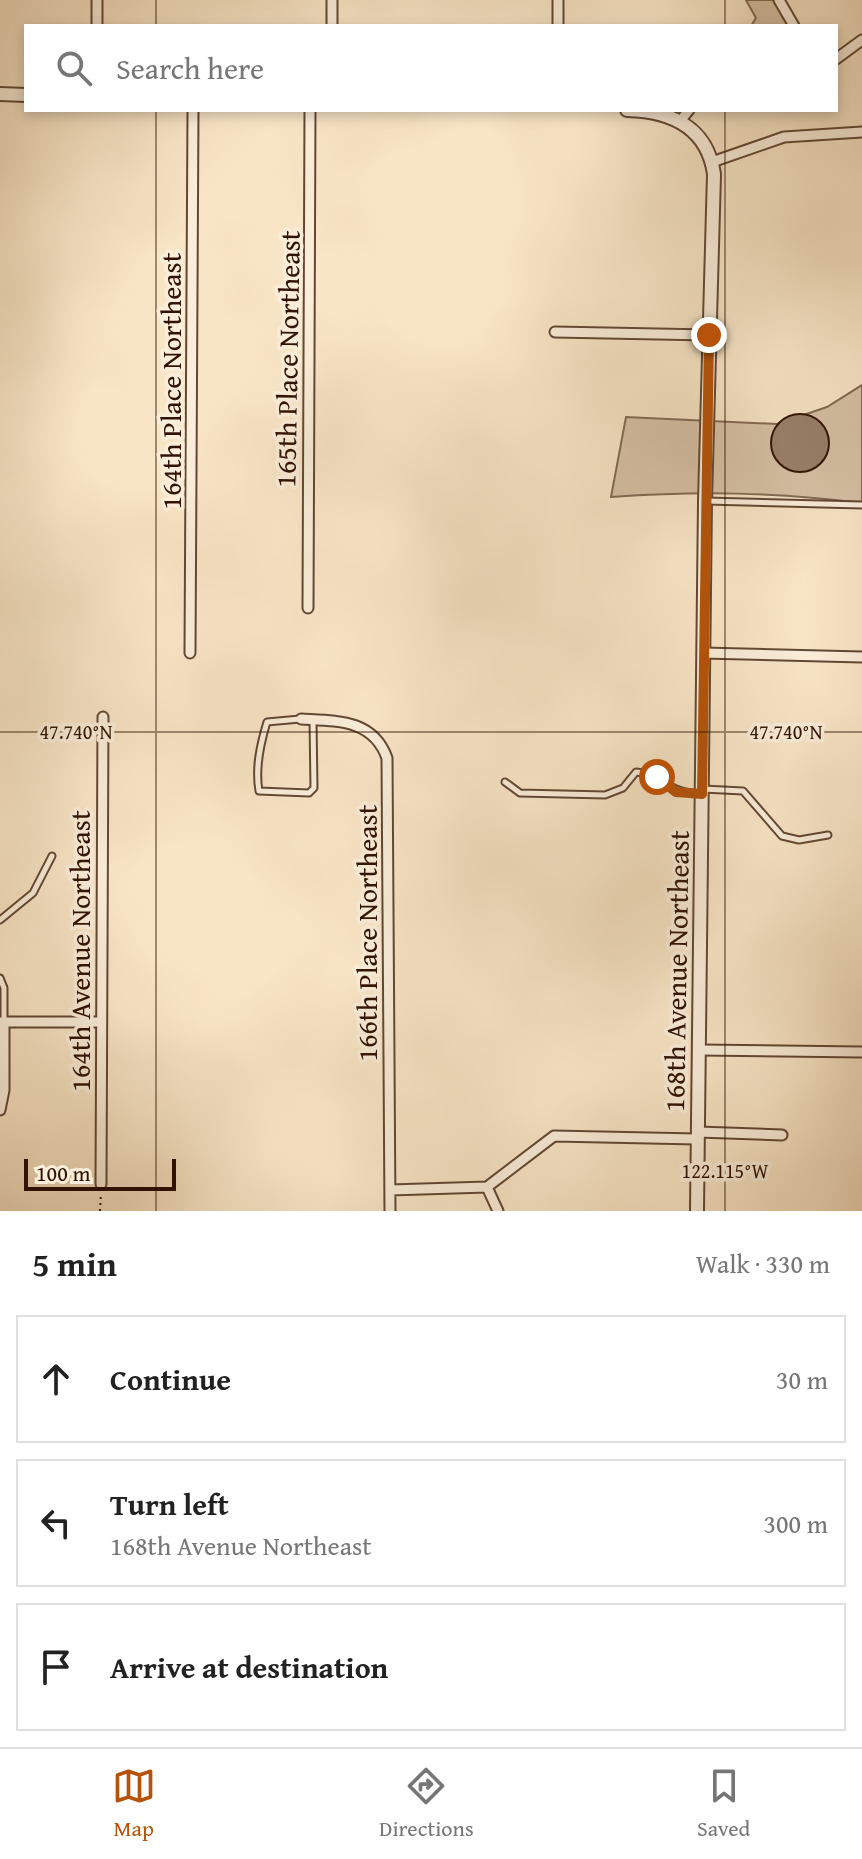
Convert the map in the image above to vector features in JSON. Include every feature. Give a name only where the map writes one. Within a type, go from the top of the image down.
[{"type":"street","points":[[97,0],[97,24]]},
{"type":"street","points":[[332,0],[332,24]]},
{"type":"street","points":[[558,0],[558,24]]},
{"type":"street","points":[[779,0],[793,24]]},
{"type":"street","points":[[838,58],[862,40]]},
{"type":"street","points":[[0,94],[24,95]]},
{"type":"street","name":"164th Place Northeast","points":[[190,653],[193,112]]},
{"type":"street","name":"165th Place Northeast","points":[[308,608],[310,112]]},
{"type":"street","points":[[659,112],[685,115],[712,162],[784,137],[862,132]]},
{"type":"street","name":"168th Avenue Northeast","points":[[697,1211],[712,162]]},
{"type":"street","points":[[555,332],[709,335]]},
{"type":"street","points":[[703,653],[862,657]]},
{"type":"street","name":"164th Avenue Northeast","points":[[101,1184],[103,717]]},
{"type":"street","name":"166th Place Northeast","points":[[301,719],[359,726],[376,736],[387,758],[390,1211]]},
{"type":"street","points":[[0,1110],[4,1090],[2,1022],[100,1022]]},
{"type":"street","points":[[699,1050],[862,1052]]},
{"type":"street","points":[[390,1190],[487,1187],[554,1136],[782,1135]]},
{"type":"street","points":[[487,1187],[498,1211]]},
{"type":"lane","points":[[705,501],[862,505]]},
{"type":"lane","points":[[301,719],[267,722],[259,754],[259,791],[309,793],[314,788],[313,720]]},
{"type":"lane","points":[[505,782],[520,793],[605,795],[623,788],[636,772],[654,775],[676,792],[743,791],[782,836],[799,840],[828,835]]},
{"type":"lane","points":[[0,920],[33,893],[52,856]]},
{"type":"lane","points":[[0,978],[4,988],[2,1022]]},
{"type":"path","points":[[100,1211],[101,1184]]},
{"type":"shaded area","points":[[746,0],[779,0],[792,24],[752,24],[756,18]]},
{"type":"shaded area","points":[[862,385],[862,503],[736,494],[611,497],[626,417],[777,424],[827,407]]},
{"type":"building","points":[[800,414],[811,416],[820,423],[827,432],[827,454],[820,463],[811,470],[800,472],[789,470],[780,463],[773,454],[771,443],[773,432],[780,423],[789,416]]},
{"type":"route","points":[[657,777],[676,792],[702,794],[709,335]]}]
